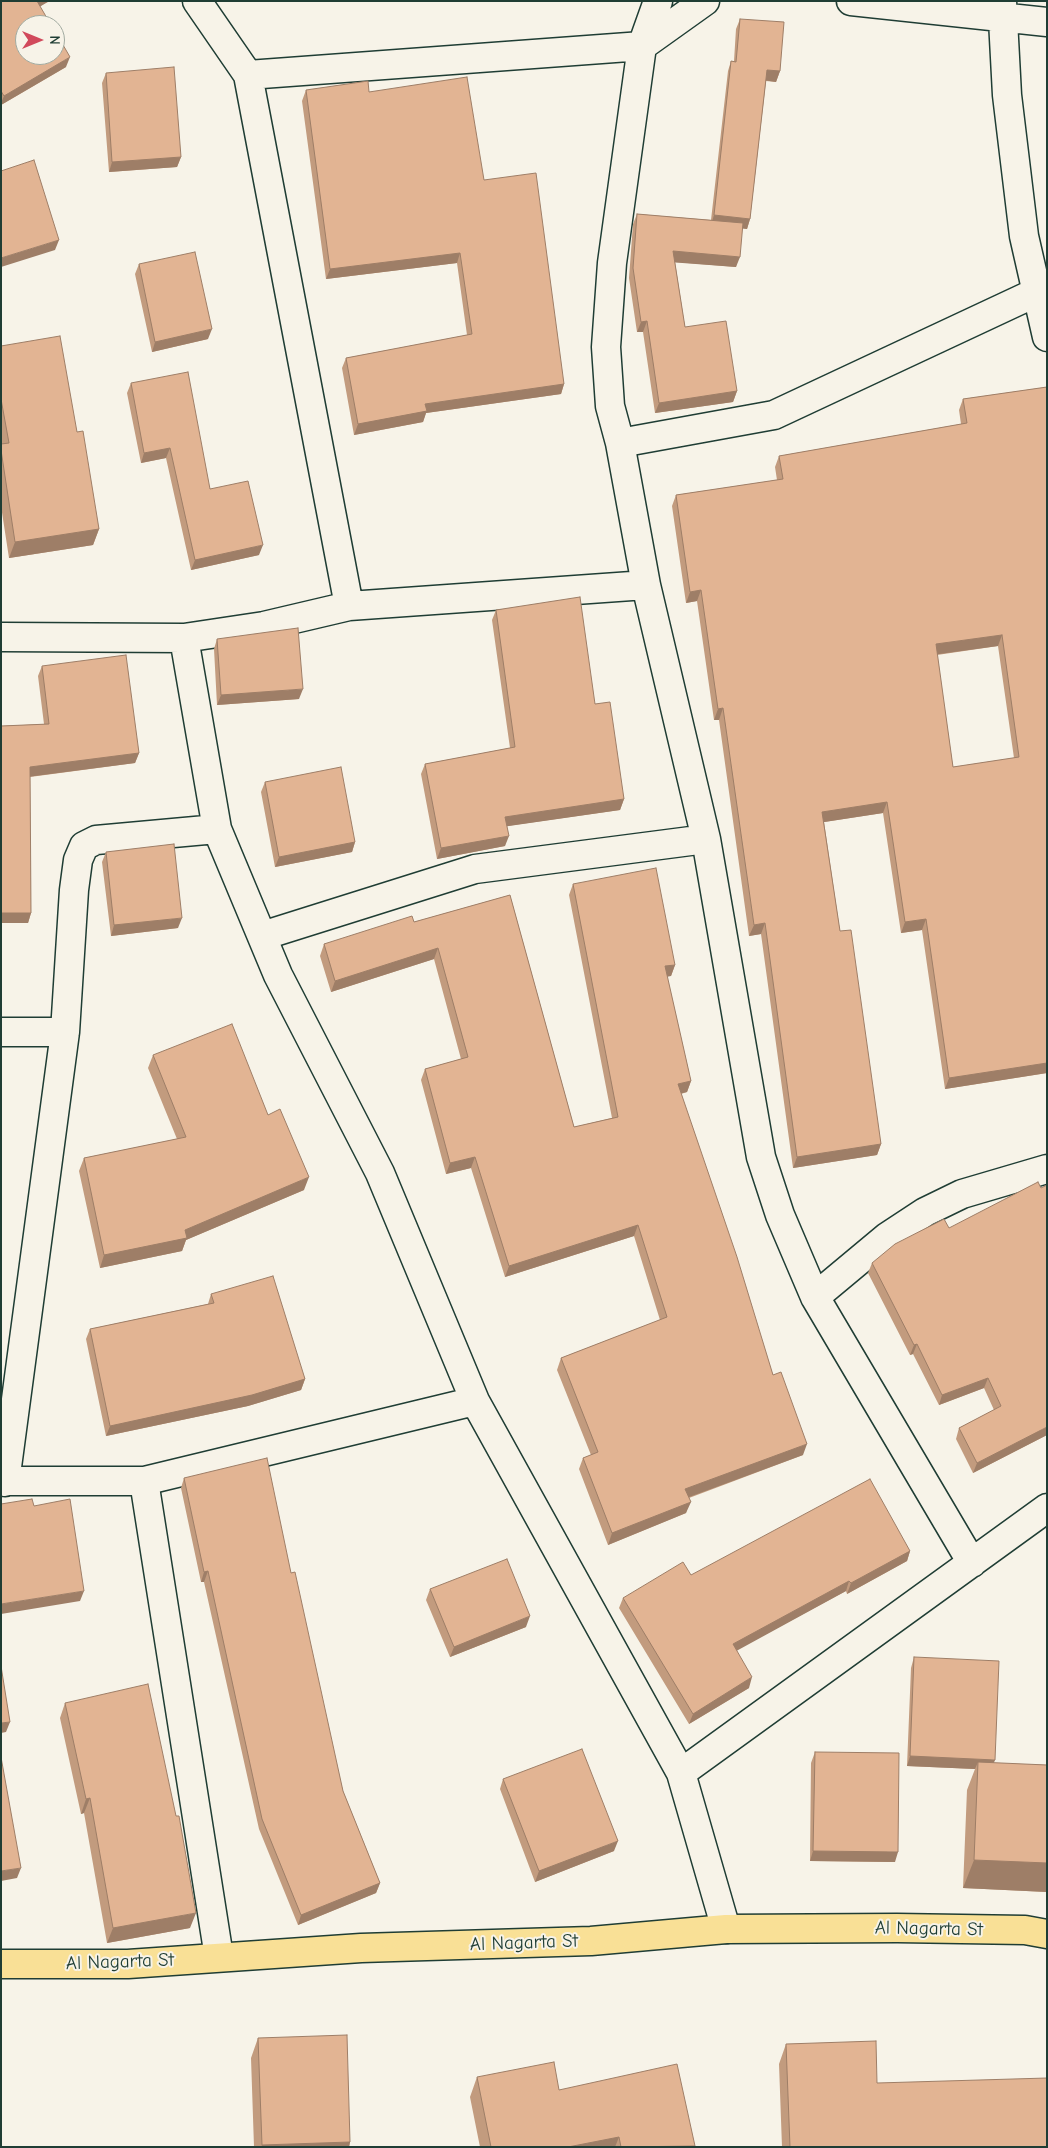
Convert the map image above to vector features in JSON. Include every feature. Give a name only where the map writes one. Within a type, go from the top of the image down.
[{"type":"main road","name":"Al Nagarta St","points":[[1,1964],[128,1964],[361,1948],[591,1941],[726,1930],[907,1928],[1025,1930],[1047,1934]]},
{"type":"street","points":[[196,1],[248,75],[350,606]]},
{"type":"street","points":[[658,1],[642,46],[612,263],[606,347],[610,406],[620,443],[646,585],[706,838],[760,1157],[780,1215],[815,1297],[972,1564]]},
{"type":"street","points":[[248,75],[642,46],[705,1]]},
{"type":"street","points":[[851,1],[1002,9],[1047,22]]},
{"type":"street","points":[[1002,9],[1009,114],[1024,236],[1042,292],[1047,337]]},
{"type":"street","points":[[620,443],[774,415],[1042,292]]},
{"type":"street","points":[[1,637],[184,638],[264,626],[350,606],[646,585]]},
{"type":"street","points":[[184,638],[217,829],[278,975],[380,1173],[475,1402],[681,1773],[726,1930]]},
{"type":"street","points":[[217,829],[96,840],[84,846],[78,860],[74,890],[65,1032],[3,1482],[144,1481],[475,1402]]},
{"type":"street","points":[[262,936],[475,869],[706,838]]},
{"type":"street","points":[[1,1032],[65,1032]]},
{"type":"street","points":[[815,1297],[887,1237],[924,1212],[962,1194],[1047,1169]]},
{"type":"street","points":[[144,1481],[219,1957]]},
{"type":"street","points":[[681,1773],[1047,1508]]},
{"type":"building","points":[[1,1],[37,1],[45,15],[15,15],[15,65],[56,65],[4,96],[1,91]]},
{"type":"building","points":[[740,19],[784,22],[780,71],[767,70],[750,219],[714,215],[731,61],[736,62]]},
{"type":"building","points":[[65,48],[70,57],[65,60]]},
{"type":"building","points":[[174,67],[181,157],[112,162],[106,73]]},
{"type":"building","points":[[467,77],[484,180],[536,173],[564,384],[425,404],[427,411],[358,424],[346,358],[472,334],[460,253],[330,269],[306,90],[368,81],[369,92]]},
{"type":"building","points":[[34,160],[59,240],[1,258],[1,171]]},
{"type":"building","points":[[637,214],[743,223],[740,257],[673,251],[685,327],[726,321],[737,391],[659,403],[647,321],[641,322],[633,268]]},
{"type":"building","points":[[195,252],[212,329],[155,342],[139,264]]},
{"type":"building","points":[[60,336],[77,432],[83,431],[99,529],[15,542],[1,450],[1,444],[9,443],[1,399],[1,346]]},
{"type":"building","points":[[188,372],[210,489],[248,481],[263,545],[195,560],[170,448],[144,453],[131,383]]},
{"type":"building","points":[[1047,387],[1047,1063],[949,1078],[926,919],[905,922],[887,802],[822,812],[840,931],[851,930],[881,1144],[797,1157],[765,923],[754,925],[723,708],[718,709],[701,590],[690,592],[676,495],[783,479],[779,456],[967,423],[963,399]],"holes":[[[1002,635],[1019,757],[953,767],[936,644]]]},
{"type":"building","points":[[580,597],[595,704],[610,702],[624,799],[505,817],[509,836],[441,848],[425,764],[515,747],[496,610]]},
{"type":"building","points":[[298,628],[303,689],[221,695],[217,639]]},
{"type":"building","points":[[126,655],[139,753],[30,767],[31,913],[1,913],[1,726],[49,724],[42,666]]},
{"type":"building","points":[[341,767],[355,842],[279,857],[265,782]]},
{"type":"building","points":[[174,844],[182,918],[114,925],[106,852]]},
{"type":"building","points":[[656,868],[675,965],[665,966],[691,1081],[678,1084],[737,1257],[773,1375],[781,1372],[807,1444],[685,1489],[691,1502],[612,1533],[583,1458],[598,1452],[561,1358],[667,1317],[638,1225],[509,1266],[475,1157],[450,1163],[425,1069],[468,1057],[438,948],[335,981],[324,944],[412,916],[414,922],[510,895],[574,1127],[618,1117],[573,884]]},
{"type":"building","points":[[232,1024],[268,1115],[280,1109],[309,1177],[185,1230],[187,1238],[104,1255],[84,1158],[186,1137],[153,1055]]},
{"type":"building","points":[[1038,1182],[1041,1188],[1047,1185],[1047,1427],[977,1463],[959,1428],[1001,1406],[988,1378],[942,1395],[917,1344],[914,1345],[872,1263],[895,1244],[944,1219],[949,1228]]},
{"type":"building","points":[[273,1276],[305,1379],[252,1395],[110,1426],[90,1329],[214,1303],[211,1294]]},
{"type":"building","points":[[267,1458],[291,1573],[295,1572],[343,1791],[380,1883],[301,1915],[262,1819],[208,1571],[204,1572],[184,1478]]},
{"type":"building","points":[[870,1479],[910,1551],[851,1583],[849,1581],[733,1644],[752,1677],[693,1714],[623,1598],[683,1562],[691,1575]]},
{"type":"building","points":[[32,1499],[34,1506],[70,1499],[84,1591],[1,1604],[1,1504]]},
{"type":"building","points":[[507,1559],[530,1616],[454,1647],[430,1589]]},
{"type":"building","points":[[914,1657],[999,1661],[995,1760],[910,1756]]},
{"type":"building","points":[[1,1666],[10,1722],[1,1723]]},
{"type":"building","points":[[148,1684],[176,1816],[179,1816],[196,1913],[113,1928],[90,1798],[86,1799],[65,1703]]},
{"type":"building","points":[[582,1749],[618,1841],[539,1871],[503,1779]]},
{"type":"building","points":[[815,1752],[899,1753],[898,1852],[813,1851]]},
{"type":"building","points":[[1,1757],[21,1868],[1,1871]]},
{"type":"building","points":[[978,1762],[1047,1765],[1047,1863],[974,1860]]},
{"type":"building","points":[[347,2035],[350,2142],[262,2145],[258,2038]]},
{"type":"building","points":[[876,2041],[877,2083],[1047,2078],[1047,2147],[790,2147],[786,2044]]},
{"type":"building","points":[[554,2062],[559,2090],[677,2064],[695,2146],[621,2147],[619,2137],[568,2147],[491,2147],[477,2077]]}]
